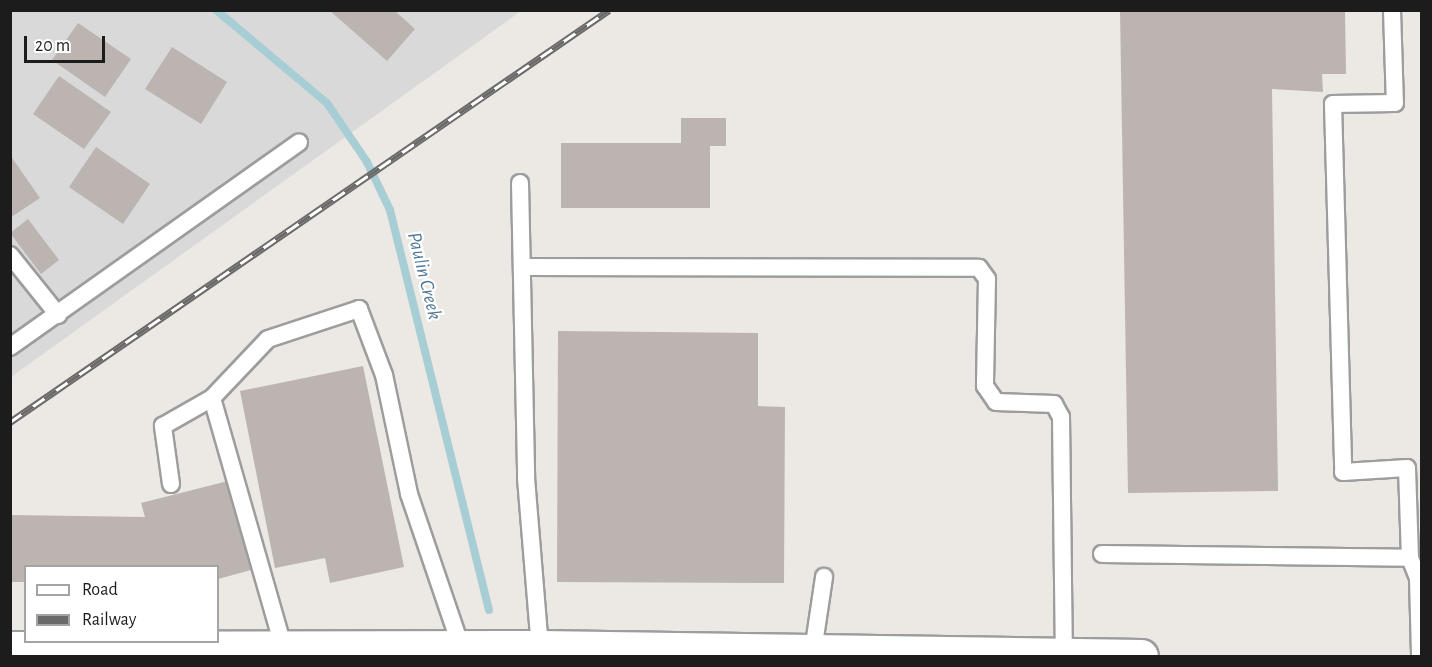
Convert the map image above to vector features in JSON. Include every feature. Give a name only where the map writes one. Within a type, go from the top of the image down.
[{"type":"street","points":[[10,648],[284,649],[373,653],[461,647],[540,647],[1141,657]]},
{"type":"lane","points":[[1392,10],[1395,103],[1333,104],[1343,472],[1407,468],[1410,558],[1418,578],[1420,657]]},
{"type":"lane","points":[[10,348],[299,142]]},
{"type":"lane","points":[[520,183],[526,478],[540,647]]},
{"type":"lane","points":[[10,255],[58,315]]},
{"type":"lane","points":[[522,267],[979,268],[987,279],[985,387],[996,402],[1053,404],[1061,417],[1064,656]]},
{"type":"lane","points":[[171,484],[164,426],[212,398],[268,339],[359,309],[384,375],[408,494],[461,647]]},
{"type":"lane","points":[[212,398],[284,649]]},
{"type":"lane","points":[[1102,554],[1410,558]]},
{"type":"lane","points":[[813,651],[824,577]]},
{"type":"shaded area","points":[[11,11],[521,11],[11,377]]},
{"type":"building","points":[[329,10],[394,10],[415,29],[387,61]]},
{"type":"building","points":[[1120,10],[1345,10],[1346,74],[1322,74],[1323,92],[1272,89],[1278,491],[1128,493]]},
{"type":"building","points":[[78,23],[131,59],[105,97],[52,60]]},
{"type":"building","points":[[172,47],[227,82],[201,124],[145,89]]},
{"type":"building","points":[[59,76],[111,112],[84,149],[33,114]]},
{"type":"building","points":[[681,118],[726,118],[726,146],[710,146],[710,208],[561,208],[561,143],[681,143]]},
{"type":"building","points":[[96,147],[150,184],[123,224],[69,187]]},
{"type":"building","points":[[10,155],[40,198],[10,218]]},
{"type":"building","points":[[28,219],[59,260],[41,274],[10,233]]},
{"type":"building","points":[[558,331],[758,333],[758,406],[785,407],[784,583],[557,582]]},
{"type":"building","points":[[363,366],[404,567],[330,583],[325,558],[275,568],[240,391]]},
{"type":"building","points":[[228,481],[251,570],[219,579],[219,565],[24,565],[24,582],[10,582],[10,515],[145,517],[141,503]]},
{"type":"waterway","name":"Paulin Creek","points":[[216,10],[327,103],[367,162],[390,210],[489,610]]},
{"type":"railway","points":[[10,422],[609,10]]}]
